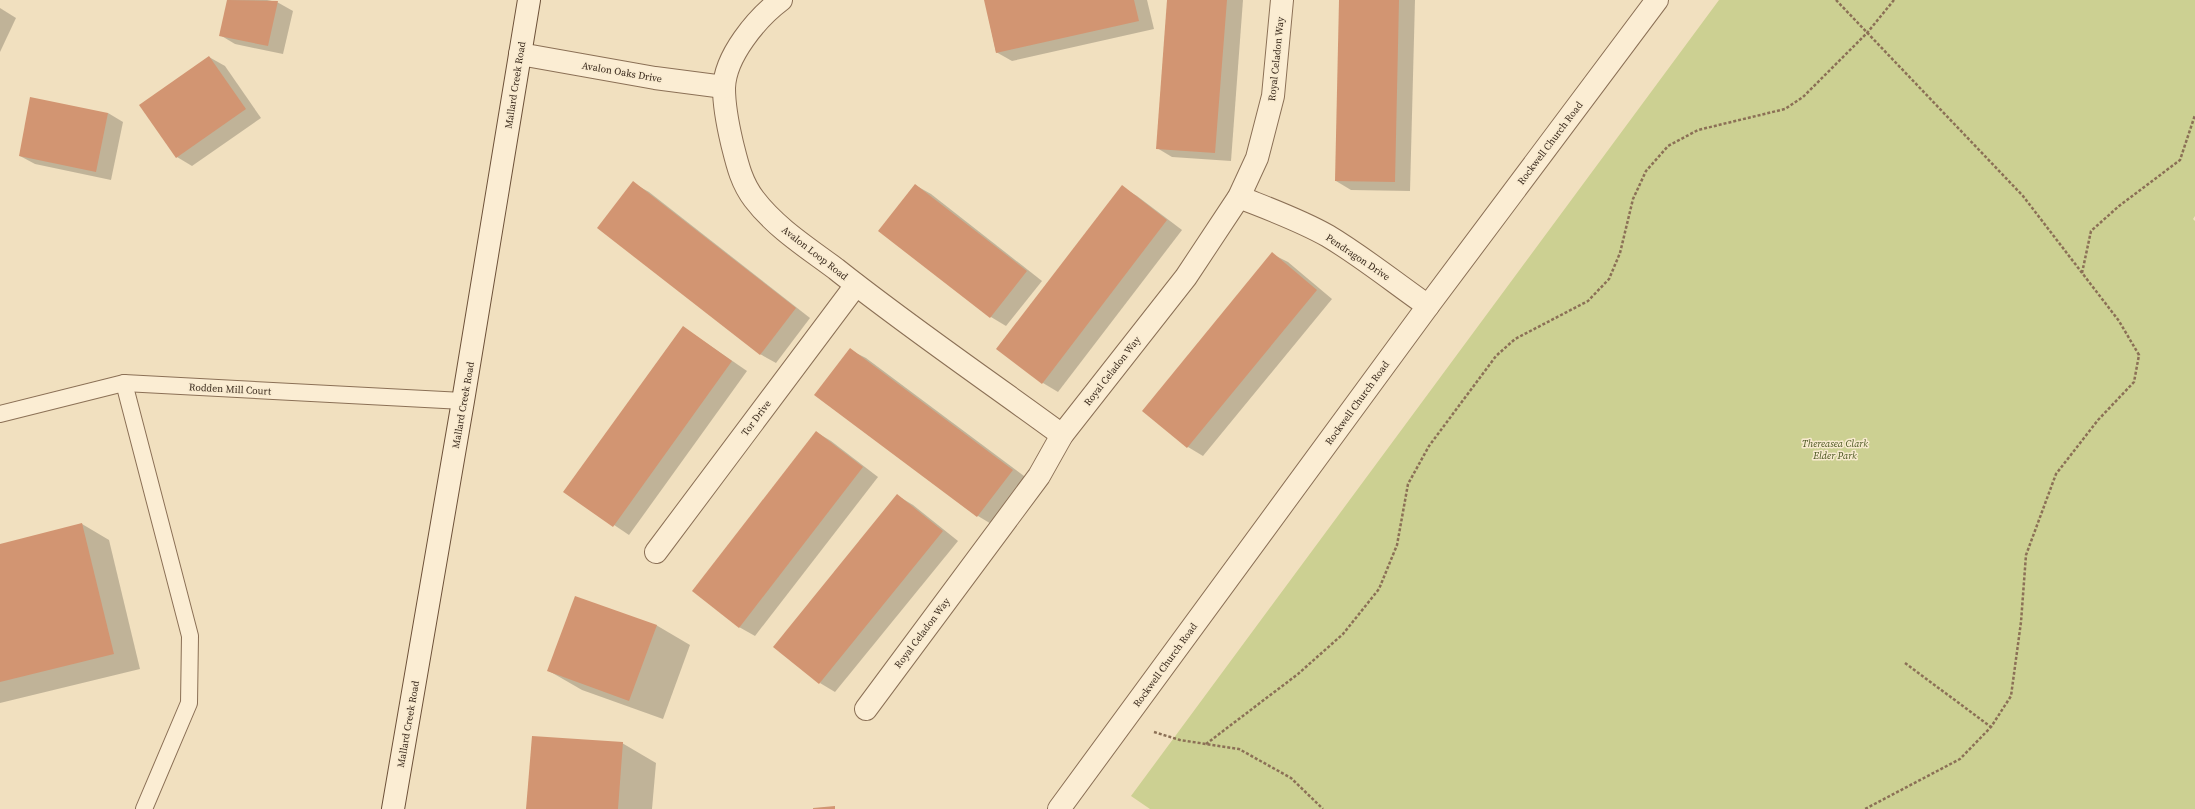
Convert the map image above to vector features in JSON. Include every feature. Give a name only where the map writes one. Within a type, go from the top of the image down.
[{"type":"street","name":"Mallard Creek Road","points":[[393,809],[463,401],[529,0]]},
{"type":"street","name":"Royal Celadon Way","points":[[866,709],[1039,476],[1062,435],[1186,278],[1239,197],[1257,158],[1273,96],[1282,0]]},
{"type":"street","name":"Rockwell Church Road","points":[[1059,809],[1428,306],[1658,0]]},
{"type":"street","name":"Avalon Loop Road","points":[[768,3],[730,62],[724,87],[730,134],[739,174],[754,199],[778,224],[856,285],[1062,435]]},
{"type":"street","name":"Avalon Oaks Drive","points":[[520,54],[655,78],[724,87]]},
{"type":"street","name":"Pendragon Drive","points":[[1239,197],[1289,217],[1326,235],[1350,250],[1428,306]]},
{"type":"street","name":"Tor Drive","points":[[656,552],[856,285]]},
{"type":"lane","name":"Rodden Mill Court","points":[[0,414],[124,383],[463,401]]},
{"type":"lane","points":[[124,383],[190,636],[189,703],[144,809]]},
{"type":"path","points":[[1836,0],[2023,196],[2119,321],[2139,355],[2134,382],[2098,420],[2056,474],[2026,555],[2021,622],[2011,696],[1991,727],[1960,759],[1865,809]]},
{"type":"path","points":[[1206,744],[1298,674],[1343,634],[1379,589],[1398,545],[1408,484],[1429,446],[1496,356],[1515,339],[1588,301],[1609,279],[1620,253],[1633,199],[1646,170],[1668,146],[1698,130],[1785,109],[1803,97],[1866,32],[1894,0]]},
{"type":"path","points":[[2082,273],[2091,231],[2119,206],[2180,160],[2195,115]]},
{"type":"path","points":[[1905,663],[1991,727]]},
{"type":"path","points":[[1123,722],[1180,740],[1239,749],[1292,778],[1323,809]]},
{"type":"green space","name":"Thereasea Clark Elder Park","points":[[1719,0],[2195,0],[2195,216],[2193,219],[2195,221],[2195,809],[1150,809],[1131,796]]},
{"type":"building","points":[[227,0],[278,1],[268,46],[219,36]]},
{"type":"building","points":[[984,0],[1134,0],[1139,21],[996,53]]},
{"type":"building","points":[[1167,0],[1227,0],[1215,153],[1156,149]]},
{"type":"building","points":[[1339,0],[1399,0],[1395,182],[1335,181]]},
{"type":"building","points":[[209,56],[246,109],[176,158],[139,105]]},
{"type":"building","points":[[30,97],[108,113],[96,172],[19,156]]},
{"type":"building","points":[[633,181],[796,308],[760,355],[597,228]]},
{"type":"building","points":[[915,184],[1027,271],[990,318],[878,231]]},
{"type":"building","points":[[1122,185],[1167,220],[1042,384],[996,349]]},
{"type":"building","points":[[1272,252],[1317,290],[1187,448],[1142,411]]},
{"type":"building","points":[[683,326],[732,361],[613,527],[563,492]]},
{"type":"building","points":[[850,348],[1013,470],[977,517],[814,395]]},
{"type":"building","points":[[816,431],[863,467],[739,628],[692,591]]},
{"type":"building","points":[[897,494],[943,531],[819,684],[773,647]]},
{"type":"building","points":[[82,523],[114,654],[0,682],[0,544]]},
{"type":"building","points":[[575,596],[657,625],[629,701],[547,671]]},
{"type":"building","points":[[532,736],[623,742],[618,809],[526,809]]},
{"type":"building","points":[[835,806],[835,809],[813,809],[813,808]]}]
